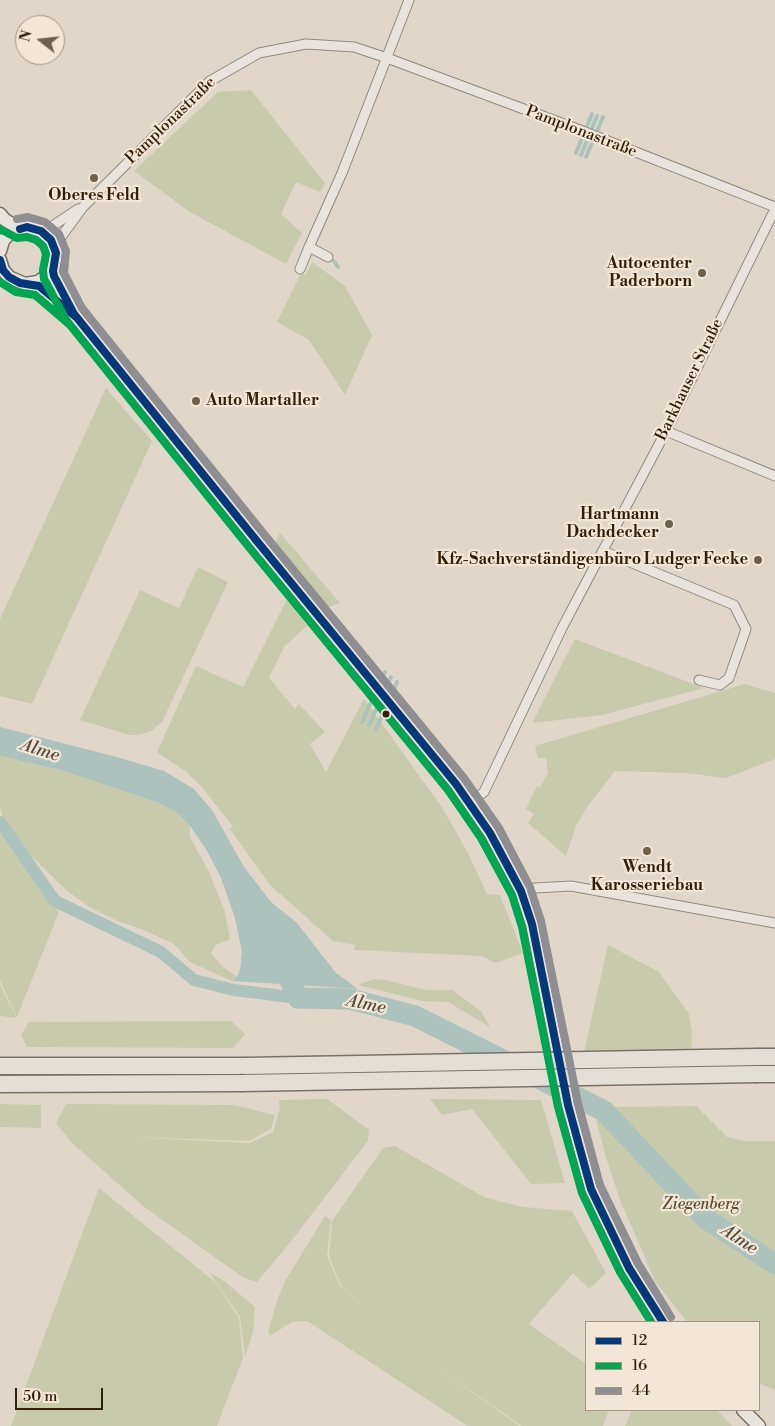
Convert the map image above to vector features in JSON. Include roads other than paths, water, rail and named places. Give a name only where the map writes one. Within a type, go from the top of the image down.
[{"type":"highway","points":[[1,1066],[245,1066],[775,1057]]},
{"type":"highway","points":[[0,1084],[241,1083],[775,1074]]},
{"type":"street","points":[[300,270],[342,173],[409,0]]},
{"type":"street","name":"Pamplonastraße","points":[[83,207],[210,81],[259,53],[306,44],[354,47],[387,58],[580,130],[775,208]]},
{"type":"street","points":[[1,242],[12,232],[20,228],[51,227],[83,207]]},
{"type":"street","points":[[30,284],[38,282],[46,276],[55,258],[61,236],[83,207]]},
{"type":"street","name":"Barkhauser Straße","points":[[470,803],[484,792],[562,628],[666,431],[775,208]]},
{"type":"street","points":[[0,214],[5,220],[20,228]]},
{"type":"street","points":[[35,228],[46,234],[54,246],[54,276],[74,314],[470,803],[490,834],[521,891],[532,924],[568,1105],[591,1189],[629,1268],[662,1321]]},
{"type":"street","points":[[309,247],[328,257]]},
{"type":"street","points":[[0,260],[5,273],[13,280],[40,286],[74,314]]},
{"type":"street","points":[[0,286],[13,280]]},
{"type":"street","points":[[666,431],[775,476]]},
{"type":"street","points":[[603,550],[734,605],[746,629],[729,678],[720,685],[699,680]]},
{"type":"street","points":[[521,891],[535,888],[572,886],[775,923]]},
{"type":"street","points":[[744,1411],[759,1426]]},
{"type":"water","points":[[0,727],[164,771],[194,789],[212,810],[244,867],[271,902],[297,923],[336,973],[358,989],[232,981],[237,977],[240,970],[242,952],[235,918],[221,878],[206,849],[190,826],[177,813],[159,803],[64,771],[0,756]]},
{"type":"waterway","points":[[576,153],[592,114]]},
{"type":"waterway","points":[[581,155],[597,116]]},
{"type":"waterway","points":[[586,157],[603,117]]},
{"type":"waterway","points":[[334,261],[338,267]]},
{"type":"waterway","points":[[362,722],[385,672]]},
{"type":"waterway","points":[[369,725],[391,677]]},
{"type":"waterway","points":[[390,698],[397,682]]},
{"type":"waterway","points":[[376,729],[387,705]]},
{"type":"waterway","points":[[0,822],[55,901],[161,952],[194,980],[234,990],[298,998]]},
{"type":"waterway","name":"Alme","points":[[280,959],[298,998],[350,999],[415,1016],[604,1111],[705,1218],[775,1264]]},
{"type":"place","name":"Oberes Feld","points":[[94,178]]},
{"type":"place","name":"Autocenter Paderborn","points":[[702,273]]},
{"type":"place","name":"Auto Martaller","points":[[196,401]]},
{"type":"place","name":"Hartmann Dachdecker","points":[[669,524]]},
{"type":"place","name":"Kfz-Sachverständigenbüro Ludger Fecke","points":[[758,560]]},
{"type":"place","name":"Wendt Karosseriebau","points":[[647,851]]},
{"type":"park label","name":"Ziegenberg","points":[[701,1205]]}]
